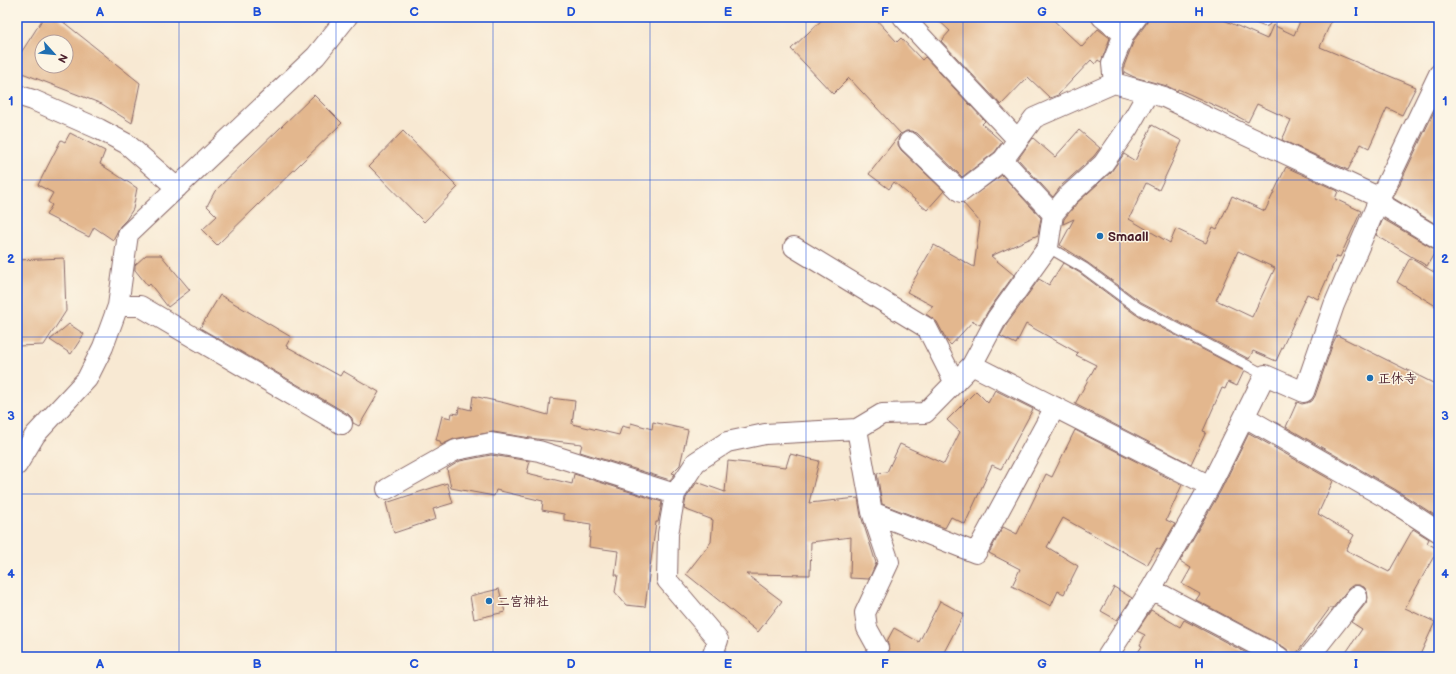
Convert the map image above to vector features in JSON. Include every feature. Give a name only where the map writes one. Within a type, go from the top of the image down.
[{"type":"street","points":[[17,465],[35,435],[87,379],[103,348],[118,306],[128,234],[316,56],[347,17]]},
{"type":"street","points":[[903,17],[1018,140]]},
{"type":"street","points":[[1102,17],[1124,34]]},
{"type":"street","points":[[1114,83],[1112,64],[1124,34],[1136,17]]},
{"type":"street","points":[[1107,657],[1151,589],[1210,486],[1265,375],[1304,392],[1334,305],[1379,200],[1439,74]]},
{"type":"street","points":[[909,142],[962,192],[1003,160],[1034,118],[1114,83],[1164,97],[1379,200],[1439,239]]},
{"type":"street","points":[[712,657],[718,640],[667,580],[668,534],[675,494],[696,462],[727,442],[765,434],[857,429],[882,414],[925,413],[972,365],[997,318],[1048,247],[1053,214],[1069,195],[1103,164],[1128,128],[1148,93]]},
{"type":"street","points":[[17,95],[33,100],[92,126],[127,144],[177,188]]},
{"type":"street","points":[[1003,160],[1053,214]]},
{"type":"street","points":[[794,247],[927,328],[955,383]]},
{"type":"street","points":[[118,306],[140,306],[342,424]]},
{"type":"street","points":[[972,365],[1210,486]]},
{"type":"street","points":[[872,512],[976,553],[1055,407]]},
{"type":"street","points":[[1245,416],[1390,500],[1439,532]]},
{"type":"street","points":[[857,429],[872,512],[889,562],[865,613],[867,628],[878,648],[876,657]]},
{"type":"street","points":[[387,489],[456,450],[491,443],[539,451],[675,494]]},
{"type":"street","points":[[1151,589],[1279,657]]},
{"type":"street","points":[[1309,657],[1357,596]]},
{"type":"lane","points":[[1255,17],[1264,21]]},
{"type":"lane","points":[[1048,247],[1084,268],[1138,308],[1265,375]]},
{"type":"building","points":[[44,17],[57,17],[140,83],[132,123],[102,104],[17,71],[17,59]]},
{"type":"building","points":[[825,17],[874,17],[897,42],[901,38],[922,60],[925,57],[985,121],[982,124],[1002,142],[995,152],[962,177],[917,133],[906,131],[901,134],[849,78],[833,94],[791,49]]},
{"type":"building","points":[[935,17],[1050,17],[1082,47],[1098,29],[1110,38],[1101,62],[1098,60],[1095,64],[1091,60],[1058,95],[1050,98],[1028,77],[1001,105],[941,41],[950,31]]},
{"type":"building","points":[[1148,17],[1217,17],[1267,39],[1273,25],[1294,35],[1302,17],[1333,17],[1320,47],[1416,87],[1402,115],[1387,108],[1369,148],[1361,144],[1348,170],[1282,140],[1291,120],[1257,104],[1248,122],[1178,89],[1177,91],[1167,86],[1134,77],[1124,72],[1124,66],[1134,40],[1146,24]]},
{"type":"building","points":[[314,95],[342,123],[217,245],[202,230],[217,216],[207,206],[215,191]]},
{"type":"building","points":[[1439,101],[1439,226],[1393,198]]},
{"type":"building","points":[[1152,125],[1182,141],[1159,190],[1146,183],[1129,219],[1170,243],[1176,229],[1206,243],[1213,227],[1217,229],[1232,196],[1265,211],[1286,167],[1338,191],[1335,199],[1361,211],[1340,257],[1337,256],[1318,299],[1307,294],[1276,361],[1253,351],[1249,359],[1141,302],[1088,263],[1060,245],[1074,219],[1063,224],[1064,219],[1077,203],[1111,172],[1124,154],[1135,161]],"holes":[[[1238,251],[1275,268],[1252,317],[1216,300]]]},
{"type":"building","points":[[1079,130],[1100,148],[1094,156],[1061,186],[1053,197],[1018,159],[1033,138],[1055,157]]},
{"type":"building","points":[[403,131],[458,187],[424,222],[369,166]]},
{"type":"building","points":[[70,133],[105,151],[100,164],[137,188],[133,209],[120,226],[113,240],[94,227],[89,237],[46,215],[52,205],[48,202],[53,193],[38,185],[61,140],[65,142]]},
{"type":"building","points":[[900,134],[898,145],[901,150],[944,191],[927,210],[894,182],[889,189],[869,174]]},
{"type":"building","points":[[1002,175],[1041,218],[1038,235],[991,256],[1014,275],[988,311],[980,325],[973,321],[951,345],[947,341],[937,322],[926,314],[933,306],[907,292],[934,245],[974,267],[980,222],[963,203]]},
{"type":"building","points":[[1383,219],[1436,250],[1427,266],[1376,235]]},
{"type":"building","points":[[146,255],[161,255],[190,290],[168,307],[150,284],[148,286],[135,270],[135,265]]},
{"type":"building","points":[[64,258],[66,311],[44,345],[17,346],[17,260]]},
{"type":"building","points":[[1410,258],[1439,275],[1439,308],[1397,282]]},
{"type":"building","points":[[1063,263],[1080,273],[1135,314],[1244,371],[1237,386],[1228,382],[1225,389],[1222,388],[1203,431],[1206,432],[1191,464],[1075,404],[1096,365],[1076,355],[1078,353],[1026,324],[1016,344],[1000,336],[1039,279],[1049,285]]},
{"type":"building","points":[[220,295],[291,337],[286,346],[340,376],[343,371],[379,392],[359,426],[353,423],[352,418],[348,414],[200,328]]},
{"type":"building","points":[[69,324],[84,334],[71,354],[50,340]]},
{"type":"building","points":[[1337,335],[1439,386],[1439,518],[1396,490],[1286,427],[1297,402],[1302,404],[1312,401],[1315,396]]},
{"type":"building","points":[[995,390],[1033,409],[1001,469],[992,465],[965,524],[951,517],[945,528],[882,504],[877,473],[887,472],[900,444],[944,464],[960,432],[947,420],[976,391],[988,403]]},
{"type":"building","points":[[473,396],[548,415],[550,398],[575,401],[572,424],[619,435],[622,426],[630,428],[631,423],[652,429],[653,422],[688,430],[680,465],[672,473],[675,474],[670,480],[580,452],[582,444],[493,432],[454,439],[441,445],[440,441],[436,440],[442,416],[451,418],[452,413],[458,414],[459,407],[471,410]]},
{"type":"building","points":[[1075,430],[1182,485],[1166,520],[1175,524],[1160,550],[1157,548],[1147,565],[1063,518],[1047,547],[1078,566],[1064,594],[1058,591],[1051,606],[1012,586],[1020,569],[989,553],[1003,527],[1017,534],[1046,474],[1052,477]]},
{"type":"building","points":[[1249,433],[1333,481],[1318,514],[1354,535],[1346,550],[1389,572],[1413,529],[1429,539],[1427,543],[1438,549],[1405,608],[1435,622],[1419,657],[1343,657],[1362,629],[1351,622],[1366,603],[1368,598],[1367,591],[1364,587],[1359,585],[1353,585],[1348,589],[1333,608],[1330,608],[1294,657],[1290,657],[1289,651],[1284,647],[1196,600],[1200,594],[1182,584],[1191,568],[1180,561],[1220,492]]},
{"type":"building","points":[[790,454],[819,461],[809,503],[858,498],[861,516],[876,563],[869,579],[850,578],[851,537],[811,542],[810,575],[746,574],[782,601],[758,632],[686,574],[711,542],[713,520],[684,509],[686,498],[697,482],[725,492],[728,461],[786,467]]},
{"type":"building","points":[[491,455],[530,461],[527,473],[572,484],[574,474],[662,502],[658,522],[656,522],[645,607],[626,605],[615,592],[618,575],[615,575],[618,551],[589,547],[591,524],[564,520],[564,514],[542,510],[543,501],[496,490],[494,496],[451,488],[447,469],[460,461]]},
{"type":"building","points":[[447,483],[453,503],[433,509],[436,519],[394,533],[386,503]]},
{"type":"building","points":[[1114,587],[1132,598],[1117,620],[1101,611]]},
{"type":"building","points":[[499,589],[505,612],[474,619],[470,596]]},
{"type":"building","points":[[940,601],[964,614],[943,654],[947,657],[888,657],[889,650],[887,641],[894,628],[919,642]]},
{"type":"building","points":[[1151,610],[1180,627],[1184,620],[1254,657],[1135,657],[1142,646],[1140,645],[1145,635],[1137,631]]},
{"type":"place","name":"Smaall","points":[[1100,236]]},
{"type":"place","name":"正休寺","points":[[1370,378]]},
{"type":"place","name":"二宮神社","points":[[489,601]]}]
